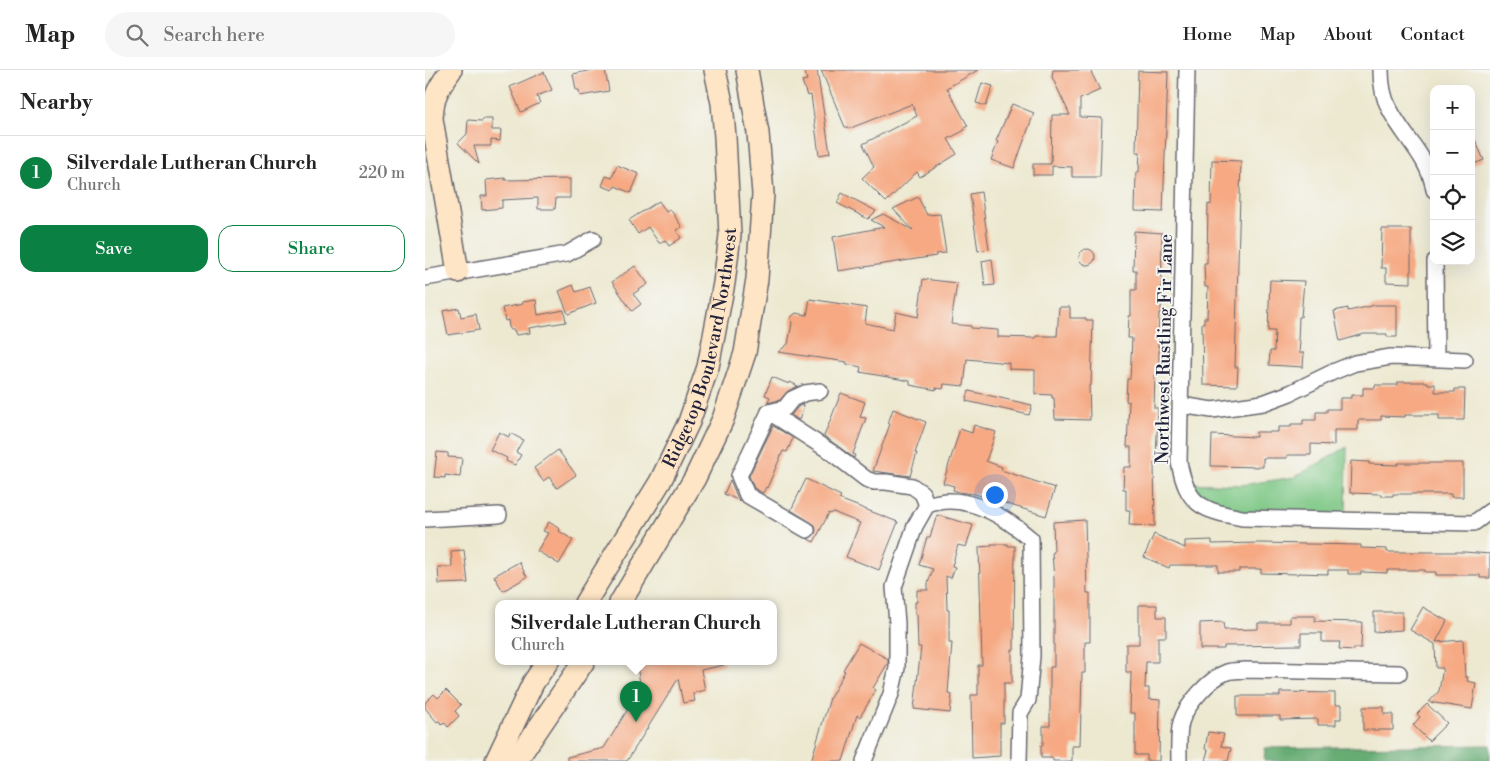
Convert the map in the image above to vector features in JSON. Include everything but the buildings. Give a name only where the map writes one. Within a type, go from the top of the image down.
[{"type":"main road","points":[[451,70],[433,102],[432,118],[458,272]]},
{"type":"main road","name":"Ridgetop Boulevard Northwest","points":[[587,600],[660,482],[689,422],[708,367],[724,283],[729,235],[725,137],[722,103],[715,70]]},
{"type":"main road","name":"Ridgetop Boulevard Northwest","points":[[622,600],[695,478],[723,419],[745,353],[757,279],[763,194],[758,134],[747,70]]},
{"type":"main road","points":[[496,761],[533,683],[545,665]]},
{"type":"main road","points":[[516,761],[582,665]]},
{"type":"street","name":"Northwest Rustling Fir Lane","points":[[1187,70],[1179,462],[1182,481],[1187,492],[1204,508],[1216,513],[1242,518],[1474,522],[1490,511]]},
{"type":"street","points":[[1381,70],[1381,82],[1388,108],[1425,162],[1430,175]]},
{"type":"street","points":[[425,278],[567,254],[593,239]]},
{"type":"street","points":[[1435,265],[1436,358]]},
{"type":"street","points":[[1181,405],[1212,410],[1263,403],[1291,393],[1355,363],[1391,357],[1465,360]]},
{"type":"street","points":[[769,412],[785,408],[792,399],[805,393],[820,391]]},
{"type":"street","points":[[769,412],[831,452],[866,479],[875,482],[912,486],[922,493],[927,505]]},
{"type":"street","points":[[769,412],[739,476],[747,496],[807,530]]},
{"type":"street","points":[[866,761],[891,694],[897,668],[897,623],[894,587],[915,526],[927,505],[939,500],[969,503],[992,511],[1013,524],[1031,539],[1032,656],[1028,700],[1020,713],[1019,761]]},
{"type":"street","points":[[425,519],[499,515]]},
{"type":"street","points":[[1179,761],[1181,722],[1189,707],[1215,678],[1227,672],[1246,670],[1399,673]]},
{"type":"green space","points":[[1347,447],[1346,520],[1216,513],[1186,483],[1241,485],[1295,477]]},
{"type":"green space","points":[[1490,745],[1490,761],[1264,761],[1265,748]]},
{"type":"place","name":"Silverdale Lutheran Church","points":[[636,722]]}]
